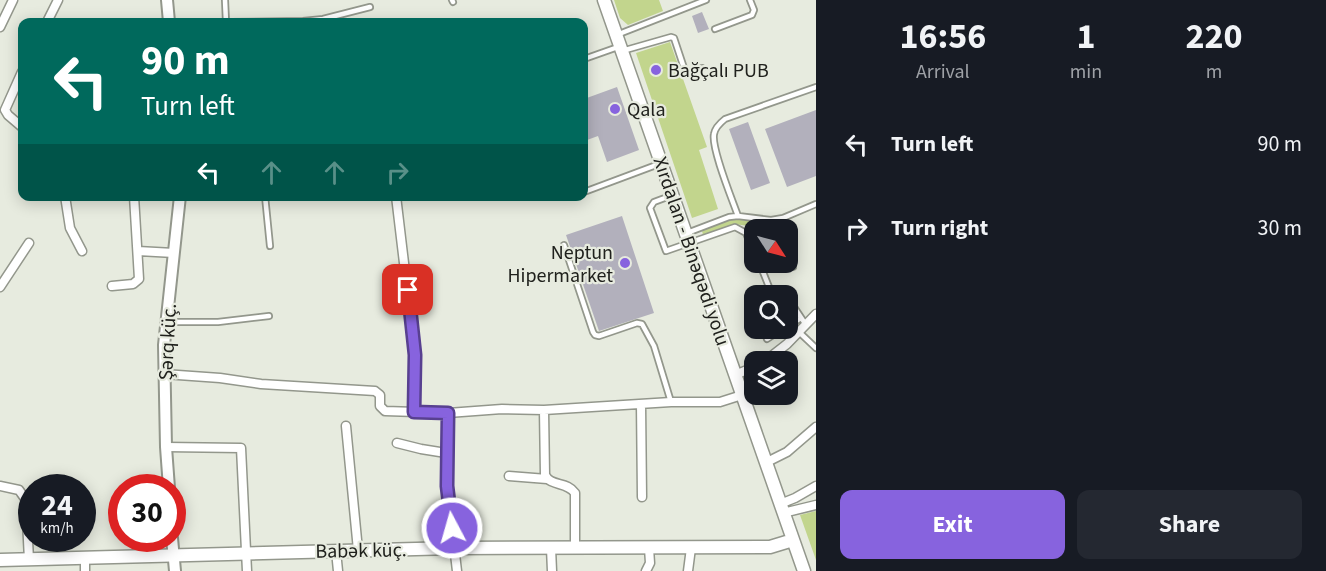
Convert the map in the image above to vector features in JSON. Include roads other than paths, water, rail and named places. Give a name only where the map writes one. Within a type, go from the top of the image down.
[{"type":"main road","name":"Xırdalan - Binəqədi yolu","points":[[604,0],[804,571]]},
{"type":"main road","name":"Babək küç.","points":[[0,560],[85,565],[174,556],[247,553],[454,548],[770,547],[793,540]]},
{"type":"street","points":[[0,27],[13,0]]},
{"type":"street","points":[[49,18],[58,0]]},
{"type":"street","points":[[166,0],[169,18]]},
{"type":"street","points":[[18,81],[5,110],[18,124]]},
{"type":"street","points":[[66,201],[70,228],[82,251]]},
{"type":"street","points":[[112,286],[137,283],[139,279],[134,201]]},
{"type":"street","name":"Şərq küç.","points":[[168,474],[164,374],[179,201]]},
{"type":"street","points":[[397,201],[414,345],[414,412]]},
{"type":"street","points":[[1,284],[29,243]]},
{"type":"street","points":[[138,251],[174,253]]},
{"type":"street","points":[[777,351],[799,332],[804,321],[816,314]]},
{"type":"street","points":[[735,375],[744,371]]},
{"type":"street","points":[[164,374],[261,384],[375,390],[380,395],[380,406],[385,411],[448,413],[544,410],[671,402],[720,402],[742,395]]},
{"type":"street","points":[[641,404],[642,497]]},
{"type":"street","points":[[544,410],[545,475],[547,479]]},
{"type":"street","points":[[448,413],[447,486],[457,571]]},
{"type":"street","points":[[346,426],[358,550]]},
{"type":"street","points":[[765,463],[787,452],[816,427]]},
{"type":"street","points":[[397,443],[421,450],[447,453]]},
{"type":"street","points":[[166,447],[241,448],[247,571]]},
{"type":"street","points":[[509,476],[547,479],[568,486],[575,493],[575,548]]},
{"type":"street","points":[[0,486],[19,490],[26,500],[29,560]]},
{"type":"street","points":[[782,508],[816,486]]},
{"type":"street","points":[[782,508],[816,505]]},
{"type":"street","points":[[646,571],[650,563],[649,548]]},
{"type":"street","points":[[688,571],[691,548]]},
{"type":"street","points":[[551,549],[552,571]]},
{"type":"street","points":[[336,551],[338,571]]},
{"type":"street","points":[[174,552],[175,571]]},
{"type":"lane","points":[[225,0],[227,18]]},
{"type":"lane","points":[[588,56],[620,44],[706,0]]},
{"type":"lane","points":[[715,29],[752,15],[754,10],[750,0]]},
{"type":"lane","points":[[327,18],[370,7]]},
{"type":"lane","points":[[620,44],[671,37],[674,38],[685,71],[702,68]]},
{"type":"lane","points":[[738,216],[716,150],[713,137],[715,130],[725,119],[816,87]]},
{"type":"lane","points":[[588,191],[662,164]]},
{"type":"lane","points":[[673,195],[654,202],[650,208],[666,251],[722,218],[738,216],[778,219],[789,217],[816,204]]},
{"type":"lane","points":[[266,201],[270,246]]},
{"type":"lane","points":[[688,239],[735,227],[744,231]]},
{"type":"lane","points":[[564,245],[593,332],[600,336],[637,323],[642,324],[654,346],[671,402]]},
{"type":"lane","points":[[798,312],[804,321],[798,323]]},
{"type":"lane","points":[[167,322],[208,322],[269,316]]},
{"type":"lane","points":[[799,332],[816,348]]},
{"type":"place","name":"Bağçalı PUB","points":[[656,70]]},
{"type":"place","name":"Qala","points":[[615,109]]},
{"type":"place","name":"Neptun Hipermarket","points":[[625,263]]}]
